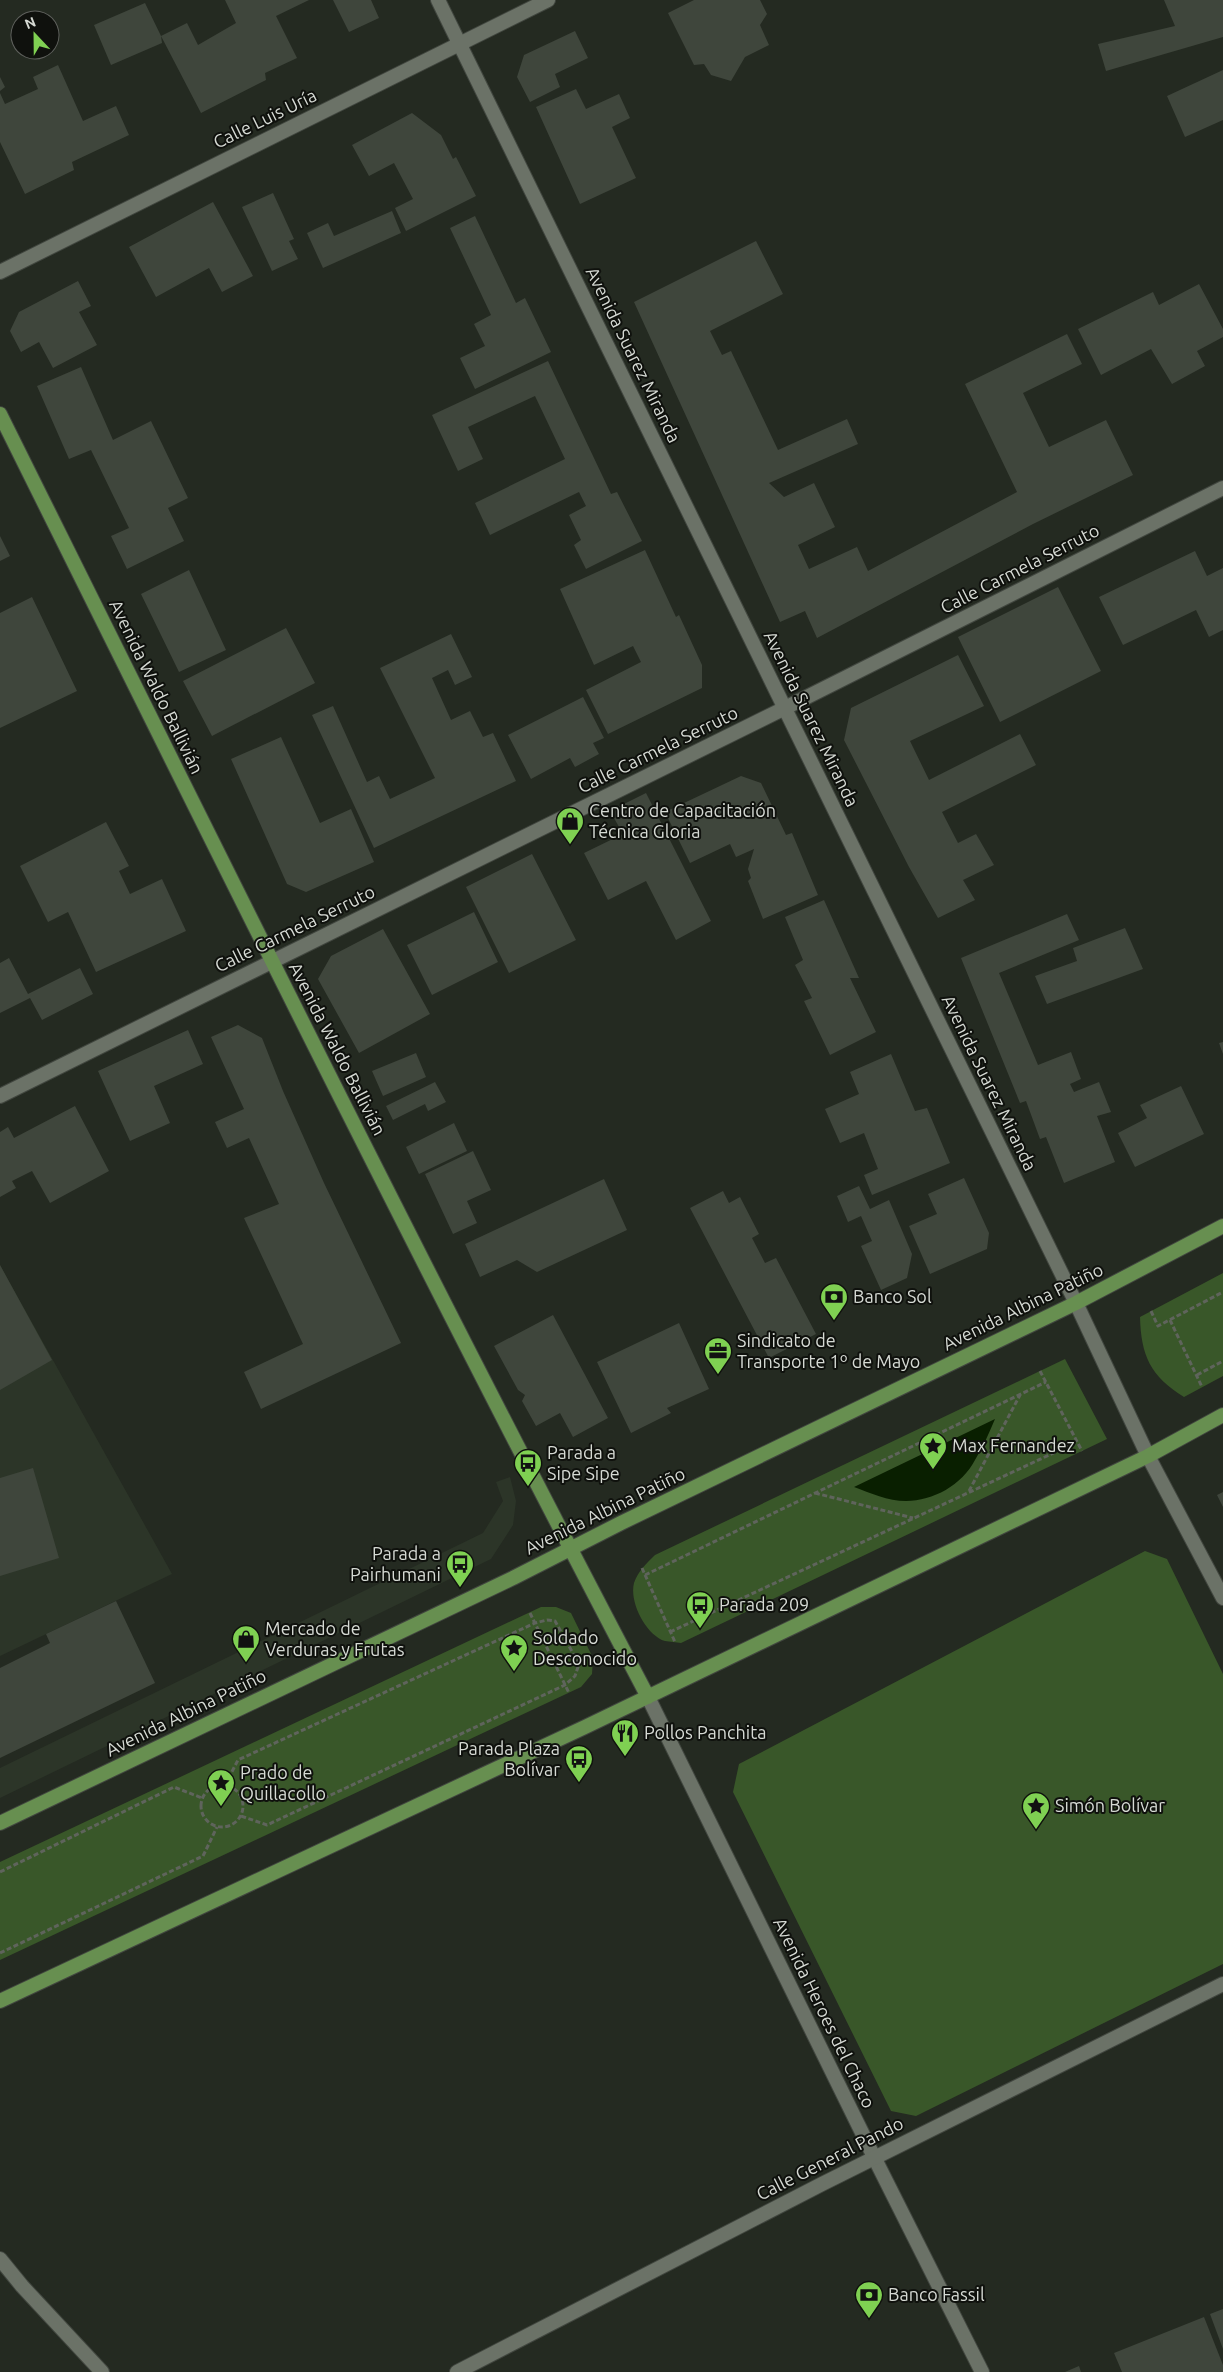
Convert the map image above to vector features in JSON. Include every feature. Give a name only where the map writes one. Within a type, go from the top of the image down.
[{"type":"main road","name":"Avenida Waldo Ballivián","points":[[0,414],[272,962],[570,1548],[648,1697]]},
{"type":"main road","name":"Avenida Albina Patiño","points":[[0,1823],[513,1578],[570,1548],[1076,1304],[1223,1226]]},
{"type":"main road","points":[[0,2001],[648,1697],[1148,1456],[1223,1415]]},
{"type":"street","name":"Avenida Suarez Miranda","points":[[438,0],[1076,1304],[1148,1456],[1223,1598]]},
{"type":"street","name":"Calle Luis Uría","points":[[0,272],[548,0]]},
{"type":"street","name":"Calle Carmela Serruto","points":[[0,1096],[785,708],[1223,488]]},
{"type":"street","name":"Avenida Heroes del Chaco","points":[[648,1697],[874,2158],[982,2372]]},
{"type":"street","name":"Calle General Pando","points":[[457,2372],[874,2158],[1223,1984]]},
{"type":"street","points":[[0,2259],[22,2286],[102,2372]]},
{"type":"path","points":[[1151,1311],[1158,1326],[1223,1292]]},
{"type":"path","points":[[1170,1320],[1202,1387]]},
{"type":"path","points":[[1197,1375],[1223,1361]]},
{"type":"path","points":[[1040,1370],[1082,1451]]},
{"type":"path","points":[[645,1575],[1046,1382]]},
{"type":"path","points":[[968,1492],[1020,1394]]},
{"type":"path","points":[[670,1632],[1077,1442]]},
{"type":"path","points":[[814,1493],[913,1518]]},
{"type":"path","points":[[642,1568],[674,1642]]},
{"type":"path","points":[[530,1613],[568,1693]]},
{"type":"path","points":[[225,1785],[238,1760],[535,1623],[547,1620],[555,1622],[579,1664],[575,1676],[565,1685],[268,1825],[241,1816]]},
{"type":"path","points":[[225,1785],[237,1791],[241,1796],[243,1809],[241,1816],[232,1825],[217,1827],[205,1819],[201,1806],[202,1798],[212,1788],[225,1785]]},
{"type":"path","points":[[0,1872],[174,1787],[202,1798]]},
{"type":"path","points":[[0,1953],[204,1856],[217,1827]]},
{"type":"shaded area","points":[[0,1265],[172,1574],[0,1656]]},
{"type":"shaded area","points":[[1223,1273],[1223,1376],[1184,1397],[1163,1381],[1150,1363],[1145,1353],[1140,1317]]},
{"type":"shaded area","points":[[1065,1359],[1107,1439],[681,1643],[658,1638],[640,1617],[634,1599],[634,1583],[640,1571],[655,1555]]},
{"type":"shaded area","points":[[995,1419],[978,1455],[963,1477],[936,1495],[916,1500],[899,1501],[854,1487]]},
{"type":"shaded area","name":"Mercado de Verduras y Frutas","points":[[510,1477],[516,1501],[513,1525],[491,1559],[0,1798],[0,1768],[483,1533],[503,1501],[496,1482]]},
{"type":"shaded area","points":[[1145,1551],[1167,1559],[1223,1674],[1223,1964],[916,2116],[891,2111],[733,1792],[739,1764]]},
{"type":"shaded area","name":"Prado de Quillacollo","points":[[541,1607],[556,1607],[571,1613],[593,1658],[592,1674],[581,1687],[0,1960],[0,1862]]},
{"type":"building","points":[[225,0],[309,0],[276,16],[297,58],[265,73],[266,80],[201,113],[161,36],[187,23],[198,45],[236,23]]},
{"type":"building","points":[[333,0],[371,0],[379,18],[349,32]]},
{"type":"building","points":[[694,0],[760,0],[767,14],[760,25],[769,45],[745,57],[731,81],[711,75],[704,64],[694,65],[668,13]]},
{"type":"building","points":[[1164,0],[1223,0],[1223,37],[1106,71],[1098,44],[1175,26]]},
{"type":"building","points":[[145,3],[161,36],[162,43],[111,65],[94,25]]},
{"type":"building","points":[[575,31],[588,58],[555,74],[560,87],[530,102],[517,77],[524,55]]},
{"type":"building","points":[[58,65],[83,121],[116,106],[129,135],[72,162],[74,170],[25,194],[0,142],[0,93],[5,104],[38,89],[33,77]]},
{"type":"building","points":[[1223,70],[1223,120],[1185,137],[1167,96]]},
{"type":"building","points":[[0,77],[5,87],[0,91]]},
{"type":"building","points":[[576,89],[586,109],[619,94],[630,118],[612,127],[636,178],[580,204],[536,107]]},
{"type":"building","points":[[412,113],[441,135],[453,159],[456,157],[476,196],[406,231],[395,208],[413,199],[394,163],[369,176],[352,145]]},
{"type":"building","points":[[273,193],[294,239],[289,241],[298,259],[272,271],[242,207]]},
{"type":"building","points":[[213,202],[253,276],[222,292],[209,268],[156,297],[129,247]]},
{"type":"building","points":[[392,211],[401,233],[323,268],[307,233],[328,223],[334,236]]},
{"type":"building","points":[[475,216],[516,303],[525,298],[551,352],[475,389],[460,358],[485,346],[474,324],[491,315],[450,228]]},
{"type":"building","points":[[756,241],[783,294],[710,331],[722,355],[731,351],[778,450],[847,419],[858,444],[769,483],[784,497],[814,483],[835,527],[798,545],[809,569],[857,547],[868,571],[1017,492],[965,384],[1067,334],[1082,364],[1023,393],[1049,447],[1106,420],[1133,475],[1033,524],[817,638],[805,611],[780,622],[634,302]]},
{"type":"building","points":[[78,281],[91,306],[79,312],[97,345],[53,368],[39,342],[21,352],[10,331],[19,312]]},
{"type":"building","points":[[1199,284],[1223,329],[1223,337],[1197,351],[1205,366],[1172,384],[1151,349],[1101,375],[1078,329],[1153,292],[1159,305]]},
{"type":"building","points":[[548,361],[611,494],[617,492],[642,541],[586,569],[574,545],[581,540],[569,515],[586,506],[579,492],[490,535],[475,503],[565,459],[535,396],[468,427],[483,459],[458,471],[432,415]]},
{"type":"building","points":[[81,367],[113,440],[151,421],[188,498],[168,508],[184,541],[127,569],[111,536],[129,528],[91,450],[69,459],[37,386]]},
{"type":"building","points":[[0,536],[10,556],[0,561]]},
{"type":"building","points":[[645,550],[676,617],[679,615],[702,665],[702,688],[608,734],[586,690],[641,662],[633,646],[594,665],[560,589]]},
{"type":"building","points":[[1195,551],[1207,576],[1223,568],[1223,630],[1209,637],[1196,610],[1123,645],[1099,597]]},
{"type":"building","points":[[189,570],[226,650],[179,672],[141,594]]},
{"type":"building","points":[[1058,587],[1101,671],[1000,722],[958,637]]},
{"type":"building","points":[[32,597],[77,691],[0,728],[0,613]]},
{"type":"building","points":[[286,628],[315,683],[212,736],[183,681]]},
{"type":"building","points":[[451,634],[472,677],[455,685],[448,670],[432,678],[451,720],[470,711],[483,737],[493,733],[516,781],[374,848],[312,715],[333,706],[367,782],[379,776],[390,799],[435,778],[380,668]]},
{"type":"building","points":[[958,655],[984,706],[910,741],[929,780],[1020,734],[1036,765],[942,812],[958,843],[976,834],[994,865],[963,880],[975,900],[938,918],[909,867],[844,740],[851,708]]},
{"type":"building","points":[[583,697],[604,738],[593,743],[599,754],[575,767],[570,758],[531,779],[508,735]]},
{"type":"building","points":[[281,737],[320,823],[351,809],[374,862],[306,892],[287,884],[231,759]]},
{"type":"building","points":[[741,776],[761,783],[786,835],[792,833],[818,895],[763,919],[748,881],[751,878],[748,869],[754,849],[736,857],[730,844],[690,863],[665,812]]},
{"type":"building","points":[[646,793],[711,921],[676,940],[646,881],[608,900],[584,853],[623,834],[610,811]]},
{"type":"building","points":[[106,822],[129,866],[119,871],[130,894],[162,879],[186,931],[96,972],[68,912],[48,922],[20,866]]},
{"type":"building","points":[[532,854],[576,940],[509,973],[466,887]]},
{"type":"building","points":[[824,900],[859,978],[850,978],[876,1032],[830,1055],[804,1001],[812,998],[795,965],[803,960],[785,917]]},
{"type":"building","points":[[474,912],[498,962],[432,995],[407,945]]},
{"type":"building","points":[[1067,914],[1079,940],[999,973],[1038,1065],[1071,1052],[1081,1079],[1070,1084],[1074,1092],[1099,1082],[1111,1112],[1097,1116],[1115,1162],[1064,1183],[1046,1137],[1040,1139],[1026,1101],[1020,1103],[961,958]]},
{"type":"building","points":[[1125,928],[1143,969],[1047,1004],[1035,976],[1077,961],[1073,948]]},
{"type":"building","points":[[383,929],[430,1014],[359,1053],[318,979],[331,956]]},
{"type":"building","points":[[9,958],[28,994],[80,968],[93,994],[42,1020],[30,998],[0,1013],[0,963]]},
{"type":"building","points":[[238,1025],[262,1038],[283,1091],[324,1183],[401,1343],[261,1409],[244,1372],[303,1344],[244,1218],[279,1204],[249,1138],[227,1148],[215,1122],[244,1109],[211,1037]]},
{"type":"building","points":[[188,1030],[203,1064],[154,1086],[170,1123],[130,1141],[98,1071]]},
{"type":"building","points":[[1223,1042],[1223,1054],[1219,1043]]},
{"type":"building","points":[[416,1053],[426,1077],[383,1096],[372,1071]]},
{"type":"building","points":[[891,1054],[915,1111],[927,1108],[950,1163],[872,1195],[864,1175],[878,1169],[864,1133],[840,1143],[825,1109],[859,1094],[850,1072]]},
{"type":"building","points":[[435,1082],[446,1102],[428,1111],[425,1104],[393,1120],[386,1106]]},
{"type":"building","points":[[1181,1086],[1204,1134],[1135,1167],[1118,1133],[1147,1118],[1140,1105]]},
{"type":"building","points":[[75,1106],[109,1171],[50,1203],[32,1171],[12,1181],[16,1188],[0,1197],[0,1132],[8,1127],[14,1138]]},
{"type":"building","points":[[454,1123],[467,1151],[419,1174],[406,1147]]},
{"type":"building","points":[[473,1151],[491,1190],[467,1201],[477,1223],[453,1234],[425,1174]]},
{"type":"building","points":[[964,1178],[989,1233],[987,1249],[930,1274],[909,1226],[937,1214],[928,1194]]},
{"type":"building","points":[[604,1179],[627,1230],[537,1272],[517,1260],[480,1277],[465,1244]]},
{"type":"building","points":[[859,1186],[870,1209],[889,1200],[912,1254],[907,1278],[881,1290],[861,1246],[872,1241],[861,1216],[848,1222],[837,1196]]},
{"type":"building","points":[[723,1191],[729,1203],[740,1197],[759,1234],[752,1238],[765,1263],[776,1258],[816,1334],[769,1358],[690,1208]]},
{"type":"building","points":[[0,1265],[52,1360],[0,1390]]},
{"type":"building","points":[[553,1315],[608,1418],[573,1437],[560,1413],[536,1426],[522,1401],[525,1395],[518,1390],[494,1346]]},
{"type":"building","points":[[679,1323],[709,1389],[667,1408],[671,1413],[631,1433],[597,1362]]},
{"type":"building","points":[[33,1468],[59,1558],[0,1576],[0,1478]]},
{"type":"building","points":[[1223,1492],[1223,1507],[1217,1495]]},
{"type":"building","points":[[116,1601],[155,1683],[0,1758],[0,1668],[50,1643],[46,1634]]},
{"type":"building","points":[[1223,2309],[1223,2349],[1210,2314]]},
{"type":"building","points":[[1204,2317],[1223,2365],[1223,2372],[1122,2372],[1114,2353]]},
{"type":"building","points":[[1079,2366],[1081,2372],[1065,2372]]},
{"type":"place","name":"Centro de Capacitación Técnica Gloria","points":[[570,845]]},
{"type":"place","name":"Banco Sol","points":[[834,1321]]},
{"type":"place","name":"Sindicato de Transporte 1º de Mayo","points":[[718,1375]]},
{"type":"place","name":"Max Fernandez","points":[[933,1470]]},
{"type":"place","name":"Parada a Sipe Sipe","points":[[528,1487]]},
{"type":"place","name":"Parada a Pairhumani","points":[[460,1588]]},
{"type":"place","name":"Parada 209","points":[[700,1629]]},
{"type":"place","name":"Mercado de Verduras y Frutas","points":[[246,1663]]},
{"type":"place","name":"Soldado Desconocido","points":[[514,1672]]},
{"type":"place","name":"Pollos Panchita","points":[[625,1757]]},
{"type":"place","name":"Parada Plaza Bolívar","points":[[579,1783]]},
{"type":"place","name":"Prado de Quillacollo","points":[[221,1807]]},
{"type":"place","name":"Simón Bolívar","points":[[1036,1830]]},
{"type":"place","name":"Banco Fassil","points":[[869,2319]]}]
